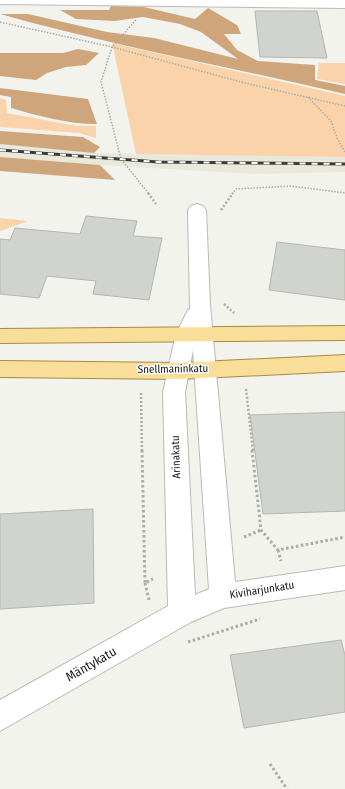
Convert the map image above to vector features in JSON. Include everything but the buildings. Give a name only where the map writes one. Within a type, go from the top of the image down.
[{"type":"main road","points":[[0,336],[37,337],[345,333]]},
{"type":"main road","name":"Snellmaninkatu","points":[[0,370],[179,370],[244,366],[345,363]]},
{"type":"street","points":[[0,0],[345,4]]},
{"type":"street","name":"Arinakatu","points":[[182,613],[174,392],[179,370],[194,334],[200,304],[197,210]]},
{"type":"street","name":"Arinakatu","points":[[194,334],[205,369],[223,596]]},
{"type":"street","name":"Kiviharjunkatu","points":[[182,613],[223,596],[345,578]]},
{"type":"street","name":"Mäntykatu","points":[[0,716],[182,613]]},
{"type":"path","points":[[153,2],[112,47],[101,82],[110,123],[121,159],[156,204]]},
{"type":"path","points":[[0,22],[112,47],[345,106]]},
{"type":"path","points":[[307,97],[331,121],[336,138],[345,152]]},
{"type":"path","points":[[221,210],[236,189],[290,186],[345,193]]},
{"type":"path","points":[[244,366],[260,530],[278,550],[345,537]]},
{"type":"path","points":[[270,764],[287,789]]},
{"type":"shaded area","points":[[111,6],[144,7],[195,19],[208,8],[237,25],[241,34],[224,34],[237,50],[258,61],[315,65],[315,80],[345,86],[345,94],[129,46],[43,26],[0,14],[28,14],[107,32],[154,38],[238,59],[201,32],[180,24],[143,17],[115,21],[76,19],[60,10],[109,10]]},
{"type":"shaded area","points":[[112,43],[345,96],[345,157],[136,154]]},
{"type":"shaded area","points":[[78,49],[99,53],[86,65],[66,67],[47,73],[36,80],[0,76],[0,53],[63,53]]},
{"type":"shaded area","points":[[319,63],[345,63],[345,84],[317,79]]},
{"type":"shaded area","points":[[0,88],[88,99],[97,124],[64,121],[11,108],[11,97],[0,95]]},
{"type":"shaded area","points":[[0,98],[6,100],[7,113],[77,126],[96,126],[96,138],[79,133],[0,127]]},
{"type":"shaded area","points":[[0,131],[83,137],[100,147],[94,153],[0,144]]},
{"type":"shaded area","points":[[0,144],[94,153],[345,157],[345,172],[257,174],[100,165],[0,157]]},
{"type":"shaded area","points":[[0,157],[100,165],[115,180],[0,171]]},
{"type":"shaded area","points":[[0,218],[28,221],[0,231]]},
{"type":"railway","points":[[0,150],[158,162],[345,164]]}]
